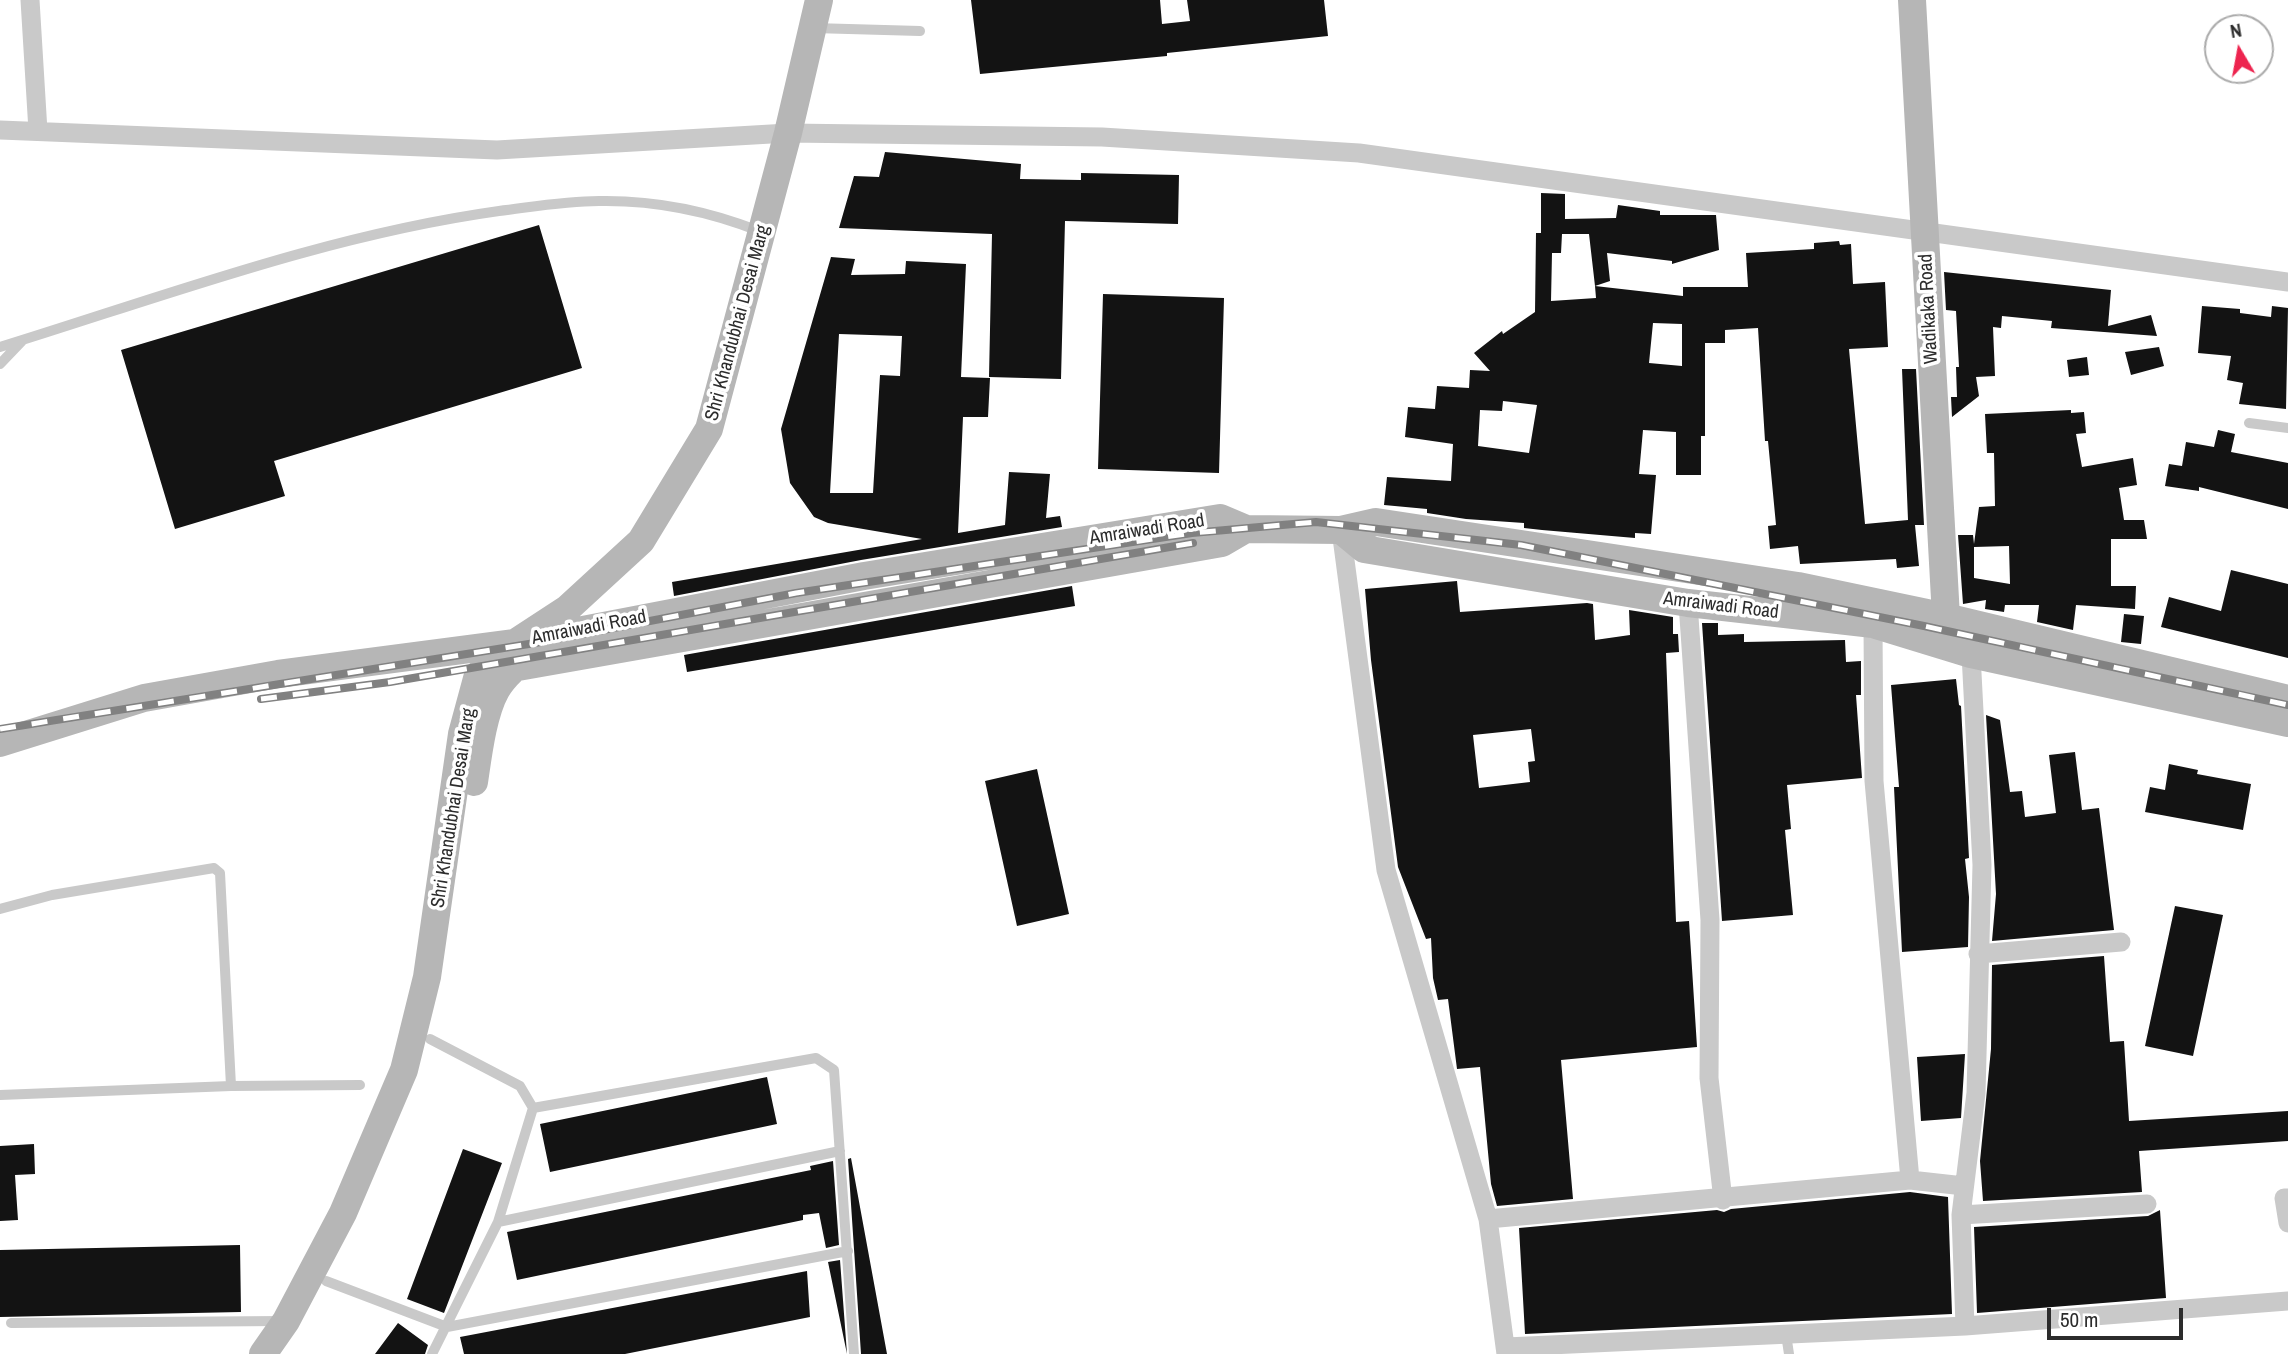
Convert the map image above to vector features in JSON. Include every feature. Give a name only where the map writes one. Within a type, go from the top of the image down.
[{"type":"main road","name":"Shri Khandubhai Desai Marg","points":[[819,0],[821,28]]},
{"type":"main road","name":"Shri Khandubhai Desai Marg","points":[[516,655],[555,634],[590,609],[653,550],[724,434],[821,28],[835,0]]},
{"type":"main road","name":"Wadikaka Road","points":[[1912,0],[1946,617]]},
{"type":"main road","name":"Shri Khandubhai Desai Marg","points":[[264,1354],[286,1321],[343,1213],[404,1070],[427,977],[467,763],[495,692],[516,655],[640,541],[709,429],[763,232],[796,134]]},
{"type":"main road","name":"Amraiwadi Road","points":[[555,634],[864,576],[1220,518],[1246,529],[1341,530],[1364,549],[1688,603],[1873,624],[1971,654],[2288,723]]},
{"type":"main road","points":[[1341,530],[1376,522],[1798,586],[1946,617],[2288,699]]},
{"type":"main road","points":[[429,654],[478,675],[516,655],[1222,543],[1246,529]]},
{"type":"main road","name":"Amraiwadi Road","points":[[0,743],[144,698],[278,674],[429,654],[516,655]]},
{"type":"main road","name":"Shri Khandubhai Desai Marg","points":[[284,1354],[304,1324],[326,1280],[380,1171],[417,1086],[430,1039],[467,763],[462,734],[478,675]]},
{"type":"street","points":[[30,0],[38,131]]},
{"type":"street","points":[[0,130],[497,150],[796,134],[1101,137],[1359,153],[2288,282]]},
{"type":"street","points":[[1341,530],[1385,870],[1488,1219],[1506,1351],[1788,1344],[1965,1326],[2288,1301]]},
{"type":"street","points":[[1688,603],[1710,920],[1709,1078],[1723,1200]]},
{"type":"street","points":[[1873,624],[1874,781],[1910,1180]]},
{"type":"street","points":[[1965,1326],[1961,1215],[1976,1093],[1982,864],[1971,654]]},
{"type":"street","points":[[1978,954],[2121,942]]},
{"type":"street","points":[[1488,1219],[1649,1202],[1723,1200],[1910,1180],[1964,1186]]},
{"type":"street","points":[[2288,1198],[2284,1198],[2288,1223]]},
{"type":"street","points":[[1961,1215],[2147,1204]]},
{"type":"lane","points":[[821,28],[920,31]]},
{"type":"lane","points":[[0,347],[245,268],[402,227],[459,217],[600,201],[686,209],[763,232]]},
{"type":"lane","points":[[0,364],[22,340]]},
{"type":"lane","points":[[2249,423],[2288,428]]},
{"type":"lane","points":[[0,909],[52,895],[214,868],[220,873],[231,1086]]},
{"type":"lane","points":[[430,1039],[520,1086],[533,1108],[498,1222],[432,1354]]},
{"type":"lane","points":[[533,1108],[816,1058],[834,1070],[854,1354]]},
{"type":"lane","points":[[0,1095],[360,1084]]},
{"type":"lane","points":[[498,1222],[840,1151]]},
{"type":"lane","points":[[326,1280],[447,1327],[848,1251]]},
{"type":"lane","points":[[11,1323],[286,1321]]},
{"type":"building","points":[[971,0],[1160,0],[1162,24],[1190,21],[1187,0],[1324,0],[1328,36],[1167,53],[1167,56],[980,74]]},
{"type":"building","points":[[885,152],[1021,164],[1020,179],[1081,180],[1081,173],[1179,175],[1178,224],[1065,221],[1061,379],[989,377],[992,234],[839,228],[854,176],[879,177]]},
{"type":"building","points":[[1541,193],[1565,194],[1565,219],[1616,218],[1618,205],[1660,211],[1660,215],[1716,215],[1719,250],[1672,264],[1672,261],[1607,253],[1610,281],[1595,286],[1683,296],[1683,287],[1748,287],[1746,253],[1814,249],[1814,243],[1839,241],[1840,245],[1851,244],[1853,284],[1885,282],[1888,347],[1849,349],[1865,524],[1908,520],[1902,369],[1916,369],[1924,525],[1915,525],[1919,566],[1897,568],[1896,559],[1800,564],[1798,546],[1770,549],[1768,526],[1776,525],[1768,441],[1765,441],[1758,328],[1725,330],[1725,343],[1705,343],[1705,436],[1701,436],[1701,475],[1676,475],[1676,432],[1643,430],[1639,474],[1656,475],[1651,534],[1635,533],[1635,538],[1542,530],[1524,528],[1524,523],[1466,519],[1427,513],[1427,509],[1384,505],[1387,477],[1451,481],[1453,444],[1405,437],[1408,407],[1435,409],[1437,386],[1469,388],[1470,370],[1490,371],[1474,353],[1502,331],[1503,334],[1535,312],[1536,233],[1541,233]],"holes":[[[1562,234],[1589,234],[1596,298],[1551,301],[1552,253],[1561,253]],[[1653,323],[1682,324],[1682,366],[1649,363]],[[1503,401],[1537,405],[1529,453],[1478,446],[1480,410],[1502,411]]]},
{"type":"building","points":[[539,225],[582,368],[274,461],[285,496],[175,529],[121,350]]},
{"type":"building","points":[[831,257],[855,259],[851,275],[905,274],[906,261],[966,264],[961,377],[990,378],[988,417],[963,417],[958,533],[1005,525],[1009,472],[1050,474],[1046,518],[1060,516],[1062,527],[861,560],[674,596],[672,582],[922,539],[828,523],[814,517],[790,483],[781,429]],"holes":[[[839,334],[902,336],[900,376],[880,375],[873,493],[830,493]]]},
{"type":"building","points":[[1944,272],[2111,290],[2108,326],[2151,315],[2157,336],[2051,328],[2052,321],[2002,316],[2001,328],[1993,327],[1995,376],[1976,377],[1979,396],[1952,417],[1951,397],[1957,397],[1956,367],[1959,367],[1956,311],[1946,310]]},
{"type":"building","points":[[1103,294],[1224,298],[1219,473],[1098,469]]},
{"type":"building","points":[[2202,306],[2240,309],[2240,313],[2271,317],[2272,306],[2288,308],[2286,409],[2239,404],[2243,383],[2227,380],[2231,356],[2198,353]]},
{"type":"building","points":[[2159,347],[2164,366],[2131,375],[2125,352]]},
{"type":"building","points":[[2087,357],[2089,375],[2069,377],[2067,360]]},
{"type":"building","points":[[2071,410],[2071,413],[2084,412],[2086,433],[2076,434],[2082,467],[2133,458],[2137,485],[2119,488],[2124,520],[2144,520],[2147,539],[2111,539],[2111,586],[2136,586],[2135,609],[2076,605],[2073,630],[2037,622],[2039,605],[2005,605],[2004,612],[1985,609],[1986,600],[1963,604],[1958,535],[1973,535],[1974,544],[1979,507],[1995,506],[1994,453],[1987,453],[1985,414]],"holes":[[[2009,546],[2010,584],[1974,578],[1974,547]]]},
{"type":"building","points":[[2218,430],[2235,434],[2231,452],[2288,463],[2288,509],[2199,487],[2199,491],[2165,486],[2169,464],[2182,466],[2186,442],[2214,447]]},
{"type":"building","points":[[2231,570],[2288,584],[2288,658],[2161,627],[2169,597],[2221,611]]},
{"type":"building","points":[[1457,581],[1460,612],[1593,604],[1595,640],[1630,635],[1629,610],[1673,617],[1673,634],[1678,634],[1679,652],[1666,653],[1676,922],[1689,921],[1697,1047],[1561,1060],[1573,1199],[1497,1206],[1491,1184],[1480,1067],[1457,1069],[1448,999],[1438,1000],[1433,978],[1431,938],[1426,939],[1398,867],[1371,660],[1365,589]],"holes":[[[1531,729],[1535,761],[1528,762],[1530,782],[1479,788],[1473,735]]]},
{"type":"building","points":[[1072,586],[1075,606],[687,672],[684,655]]},
{"type":"building","points":[[2124,614],[2144,616],[2141,644],[2121,642]]},
{"type":"building","points":[[1702,623],[1718,623],[1718,635],[1744,634],[1744,642],[1845,640],[1846,662],[1861,661],[1861,695],[1856,695],[1862,778],[1787,785],[1791,829],[1785,830],[1793,915],[1722,921]]},
{"type":"building","points":[[1956,679],[1961,706],[1969,858],[1965,859],[1969,897],[1968,947],[1902,952],[1894,787],[1899,787],[1891,685]]},
{"type":"building","points":[[1986,715],[2000,720],[2010,792],[2022,791],[2025,817],[2056,813],[2049,755],[2075,752],[2082,810],[2099,808],[2114,930],[1992,941],[1996,894]]},
{"type":"building","points":[[2169,764],[2198,770],[2197,774],[2251,784],[2243,830],[2145,812],[2150,787],[2165,790]]},
{"type":"building","points":[[1037,769],[1069,914],[1017,926],[985,781]]},
{"type":"building","points":[[2175,906],[2223,915],[2193,1056],[2145,1046]]},
{"type":"building","points":[[2104,956],[2110,1042],[2124,1041],[2129,1121],[2288,1111],[2288,1141],[2139,1151],[2142,1192],[1983,1201],[1980,1161],[1991,1049],[1992,965]]},
{"type":"building","points":[[1965,1054],[1961,1118],[1921,1121],[1917,1057]]},
{"type":"building","points":[[767,1077],[777,1124],[550,1172],[540,1124]]},
{"type":"building","points":[[34,1144],[35,1174],[15,1175],[18,1220],[0,1221],[0,1146]]},
{"type":"building","points":[[463,1149],[502,1163],[444,1313],[407,1299]]},
{"type":"building","points":[[851,1158],[887,1354],[861,1354],[848,1159]]},
{"type":"building","points":[[833,1161],[839,1245],[826,1248],[819,1213],[803,1215],[803,1220],[517,1280],[507,1232],[811,1170],[810,1166]]},
{"type":"building","points":[[1910,1192],[1948,1197],[1952,1314],[1525,1334],[1519,1228],[1717,1210],[1724,1212],[1731,1209]]},
{"type":"building","points":[[2160,1210],[2166,1298],[1977,1313],[1974,1227],[2148,1216]]},
{"type":"building","points":[[240,1245],[241,1312],[0,1317],[0,1250]]},
{"type":"building","points":[[840,1260],[847,1354],[828,1262]]},
{"type":"building","points":[[807,1271],[810,1317],[625,1354],[464,1354],[460,1337]]},
{"type":"building","points":[[398,1323],[428,1345],[425,1354],[375,1354]]},
{"type":"railway","points":[[0,729],[535,643],[796,593],[1192,533],[1316,522],[1521,545],[1924,626],[2288,705]]},
{"type":"railway","points":[[261,699],[390,682],[1193,543]]}]
